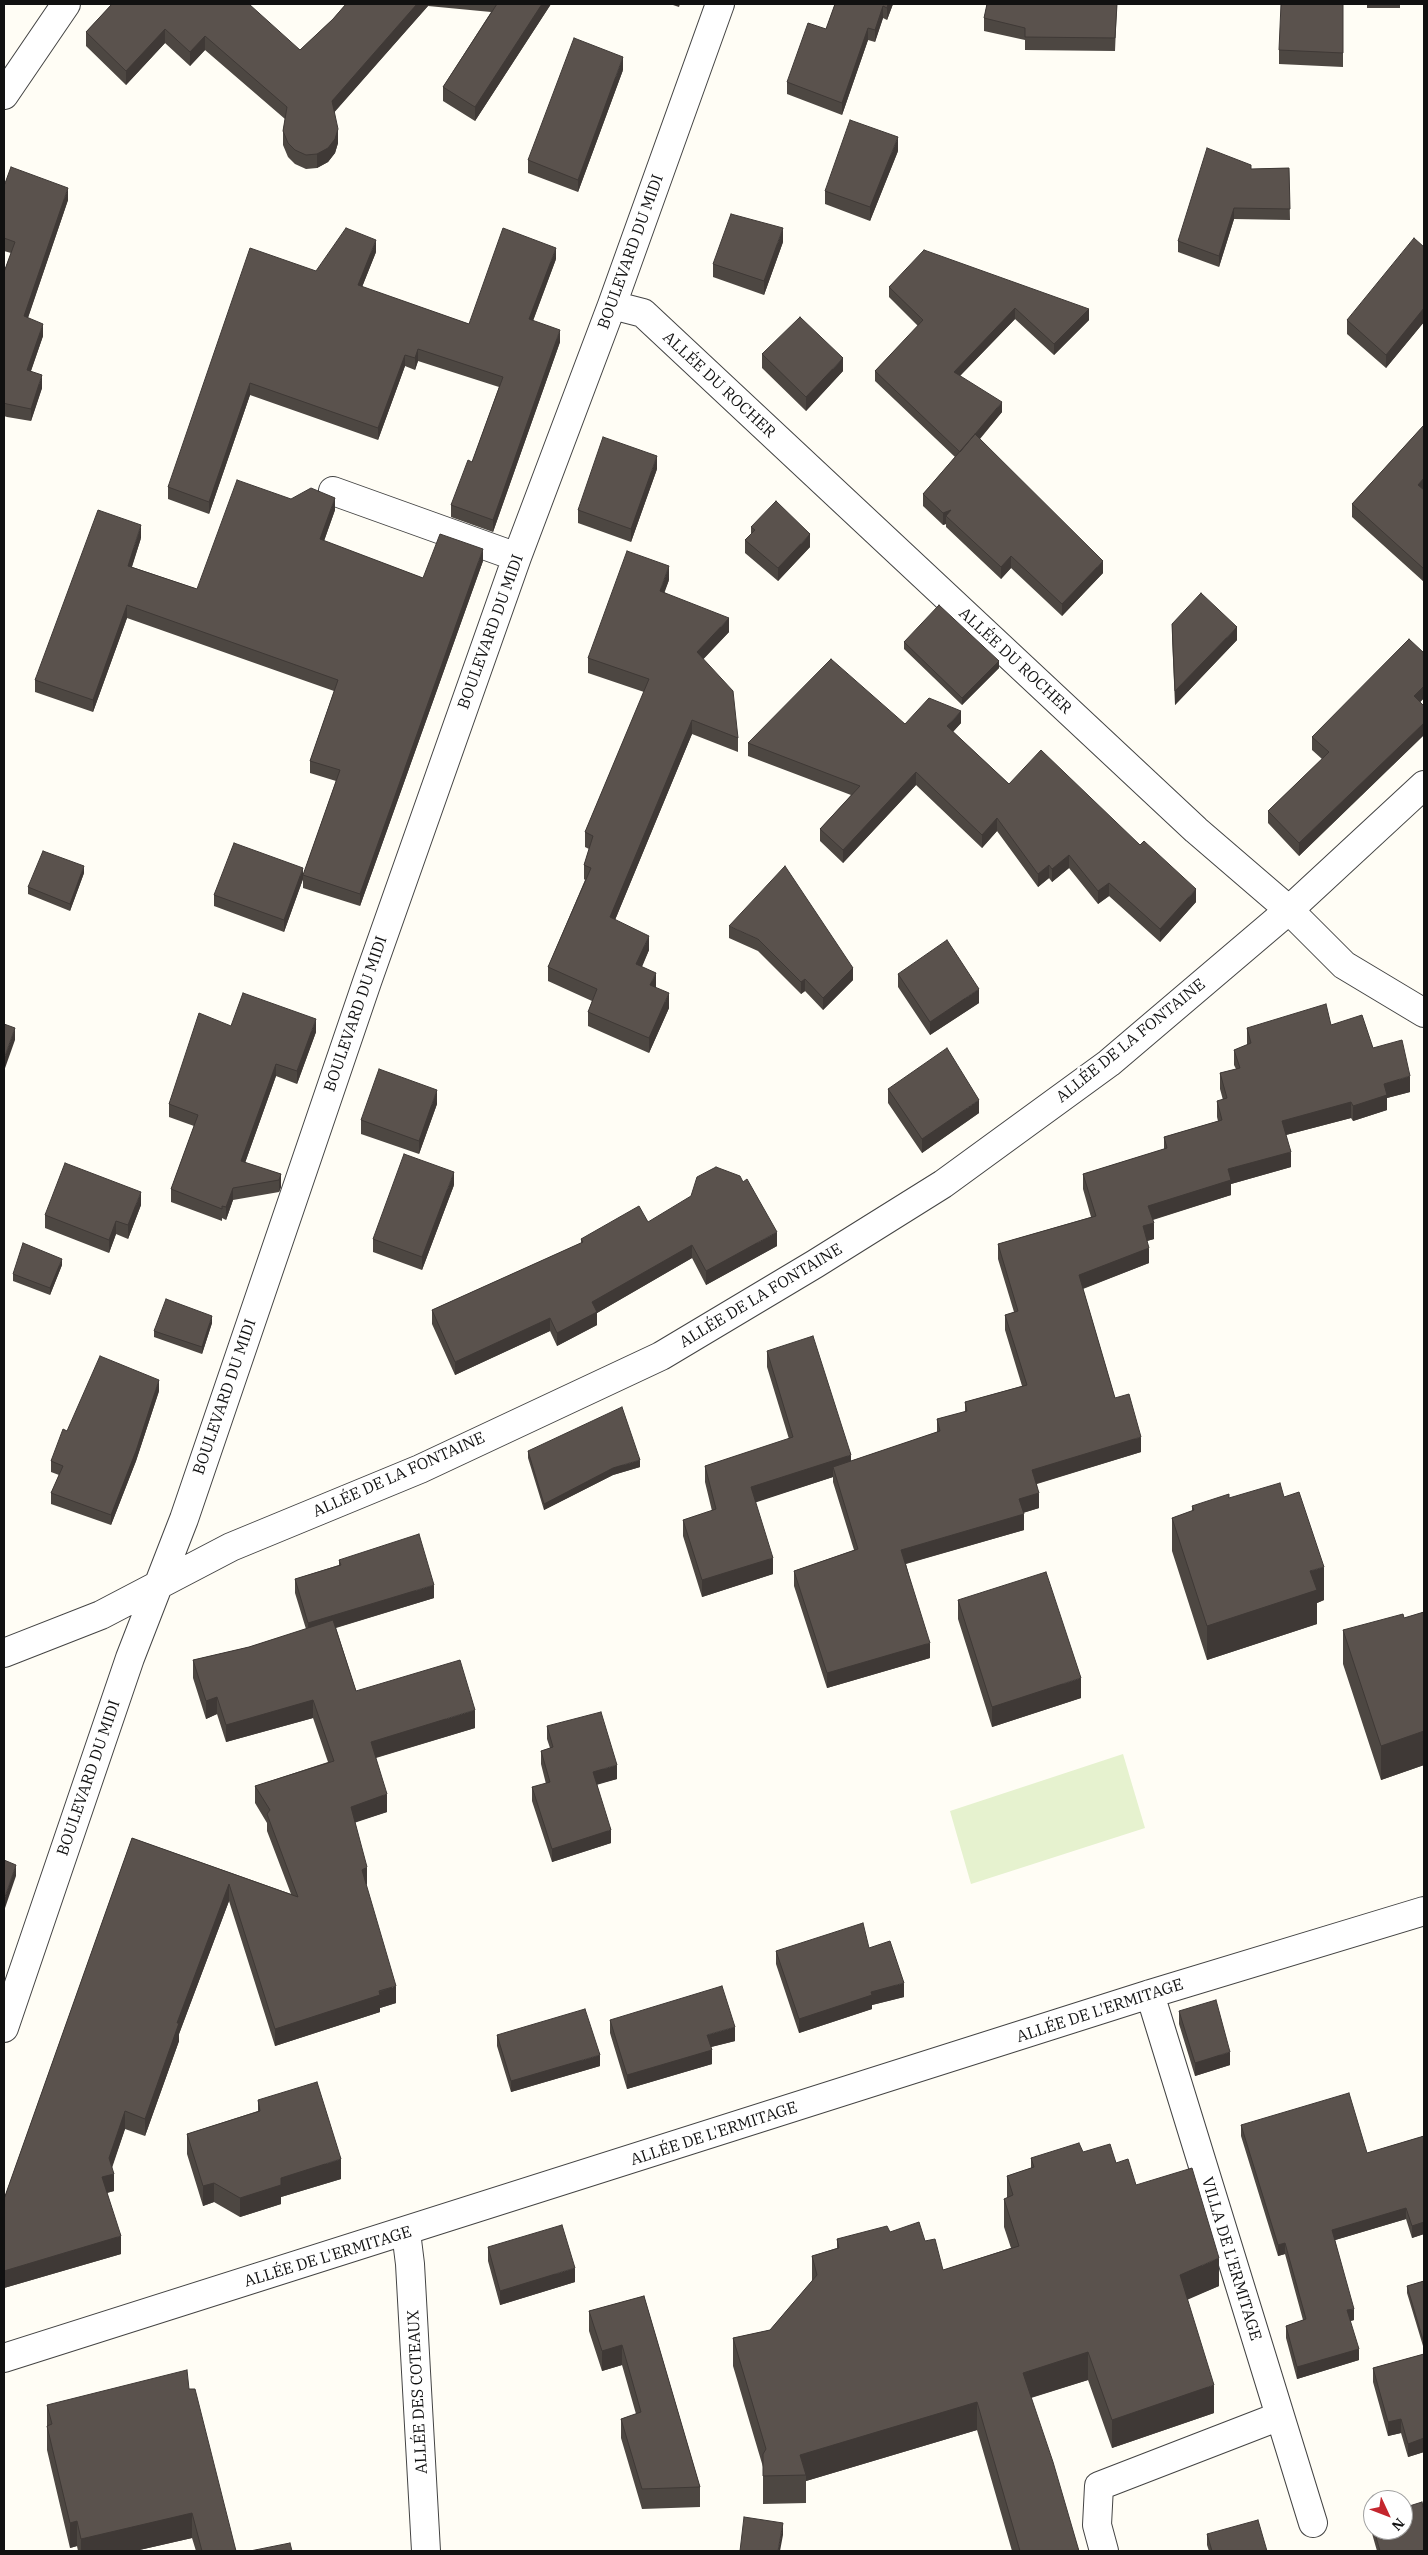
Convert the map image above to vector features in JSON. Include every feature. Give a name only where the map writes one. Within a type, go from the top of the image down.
[{"type":"street","points":[[4,95],[66,4]]},
{"type":"street","name":"BOULEVARD DU MIDI","points":[[4,2028],[130,1658],[160,1584],[367,982],[517,557],[612,305],[720,4]]},
{"type":"street","name":"ALLÉE DU ROCHER","points":[[612,305],[643,313],[1196,830],[1289,910],[1344,964],[1424,1013]]},
{"type":"street","points":[[333,491],[517,557]]},
{"type":"street","name":"ALLÉE DE LA FONTAINE","points":[[4,1653],[101,1615],[231,1548],[420,1469],[661,1356],[806,1270],[943,1184],[1109,1063],[1289,910],[1424,785]]},
{"type":"street","name":"ALLÉE DE L'ERMITAGE","points":[[4,2358],[406,2232],[1150,1994],[1424,1911]]},
{"type":"street","name":"VILLA DE L'ERMITAGE","points":[[1150,1994],[1313,2523]]},
{"type":"street","name":"ALLÉE DES COTEAUX","points":[[406,2232],[410,2264],[426,2551]]},
{"type":"street","points":[[1104,2551],[1097,2525],[1099,2486],[1280,2416]]},
{"type":"green space","points":[[1123,1754],[1145,1828],[971,1884],[950,1811]]},
{"type":"building","points":[[112,4],[249,4],[300,50],[346,4],[417,4],[332,101],[338,129],[335,139],[328,148],[317,154],[306,155],[295,150],[288,143],[283,131],[287,107],[205,36],[190,52],[165,29],[126,71],[86,32]]},
{"type":"building","points":[[497,4],[542,4],[475,107],[443,87]]},
{"type":"building","points":[[835,4],[888,4],[887,8],[883,6],[875,30],[868,28],[842,103],[787,82],[808,23],[826,29]]},
{"type":"building","points":[[987,4],[1117,4],[1115,38],[1025,37],[1025,28],[984,18]]},
{"type":"building","points":[[1281,4],[1343,4],[1343,53],[1279,50]]},
{"type":"building","points":[[574,38],[623,57],[578,180],[528,160]]},
{"type":"building","points":[[850,120],[898,137],[870,207],[825,191]]},
{"type":"building","points":[[1207,148],[1251,165],[1251,169],[1289,168],[1290,209],[1234,208],[1219,256],[1178,241]]},
{"type":"building","points":[[11,167],[68,188],[24,316],[43,324],[27,370],[42,375],[31,409],[4,403],[4,272],[15,242],[4,238],[4,186]]},
{"type":"building","points":[[731,214],[783,228],[764,281],[713,264]]},
{"type":"building","points":[[346,228],[376,240],[358,285],[469,324],[503,228],[556,248],[529,319],[560,330],[493,520],[451,505],[468,460],[472,462],[503,377],[418,349],[415,358],[405,355],[378,428],[250,383],[209,502],[168,487],[250,248],[316,271]]},
{"type":"building","points":[[1414,238],[1424,247],[1424,308],[1386,355],[1347,320]]},
{"type":"building","points":[[924,250],[1089,309],[1054,344],[1015,308],[954,372],[1002,402],[960,452],[875,371],[923,320],[889,287]]},
{"type":"building","points":[[800,317],[843,358],[806,397],[762,354]]},
{"type":"building","points":[[1424,425],[1424,478],[1418,485],[1424,490],[1424,569],[1352,504]]},
{"type":"building","points":[[975,434],[1103,561],[1062,604],[1011,556],[1001,567],[946,516],[951,510],[943,513],[923,494]]},
{"type":"building","points":[[603,437],[657,456],[631,529],[578,510]]},
{"type":"building","points":[[237,480],[291,499],[311,488],[335,498],[320,539],[423,578],[440,534],[483,549],[360,894],[303,875],[340,770],[310,761],[338,680],[127,605],[93,700],[35,680],[98,510],[141,525],[128,566],[197,589]]},
{"type":"building","points":[[776,501],[810,534],[778,568],[745,540],[755,530],[751,527]]},
{"type":"building","points":[[627,551],[669,566],[660,591],[729,618],[697,652],[733,691],[738,738],[692,720],[610,917],[649,936],[636,964],[656,973],[650,985],[669,993],[649,1038],[588,1012],[597,989],[548,967],[591,868],[584,865],[593,836],[585,832],[649,679],[588,658]]},
{"type":"building","points":[[1201,593],[1237,627],[1175,691],[1172,624]]},
{"type":"building","points":[[939,605],[999,661],[962,698],[904,642]]},
{"type":"building","points":[[1409,639],[1424,653],[1424,686],[1414,696],[1424,706],[1424,723],[1299,843],[1268,811],[1329,752],[1312,737]]},
{"type":"building","points":[[831,659],[905,724],[929,698],[961,711],[947,726],[1009,784],[1041,750],[1140,845],[1144,841],[1196,889],[1160,929],[1109,883],[1098,891],[1069,855],[1052,869],[1049,865],[1038,874],[997,818],[982,835],[916,772],[843,850],[820,829],[860,786],[748,743]]},
{"type":"building","points":[[234,843],[303,868],[284,920],[214,895]]},
{"type":"building","points":[[43,851],[84,866],[70,904],[28,887]]},
{"type":"building","points":[[785,866],[853,968],[823,998],[805,979],[801,982],[758,939],[729,926]]},
{"type":"building","points":[[947,940],[979,989],[930,1022],[898,974]]},
{"type":"building","points":[[243,993],[316,1019],[297,1071],[276,1064],[241,1161],[281,1174],[279,1180],[233,1188],[226,1207],[222,1206],[222,1209],[171,1189],[198,1115],[169,1104],[199,1013],[231,1026]]},
{"type":"building","points":[[1326,1004],[1331,1025],[1362,1015],[1373,1048],[1402,1040],[1410,1076],[1384,1084],[1387,1095],[1353,1106],[1351,1102],[1282,1121],[1291,1152],[1228,1169],[1231,1180],[1148,1206],[1154,1223],[1143,1226],[1149,1248],[1079,1275],[1115,1398],[1129,1394],[1141,1437],[1032,1470],[1039,1493],[1019,1499],[1024,1514],[901,1550],[930,1643],[827,1673],[794,1571],[858,1549],[833,1467],[940,1431],[937,1419],[967,1411],[965,1402],[1027,1385],[1005,1315],[1018,1311],[998,1244],[1096,1216],[1083,1174],[1167,1148],[1164,1137],[1222,1120],[1217,1101],[1227,1098],[1220,1073],[1240,1068],[1234,1050],[1251,1043],[1247,1028]]},
{"type":"building","points":[[4,1024],[15,1028],[4,1059]]},
{"type":"building","points":[[947,1048],[979,1100],[922,1139],[888,1089]]},
{"type":"building","points":[[379,1069],[437,1090],[419,1141],[361,1120]]},
{"type":"building","points":[[404,1154],[454,1172],[422,1257],[373,1239]]},
{"type":"building","points":[[65,1163],[141,1192],[128,1225],[116,1221],[109,1240],[45,1215]]},
{"type":"building","points":[[716,1167],[740,1176],[743,1182],[747,1179],[777,1232],[706,1271],[692,1245],[592,1302],[597,1312],[557,1333],[550,1318],[455,1362],[432,1310],[583,1242],[581,1239],[639,1206],[648,1222],[691,1196],[697,1177]]},
{"type":"building","points":[[23,1243],[62,1259],[50,1288],[13,1274]]},
{"type":"building","points":[[166,1299],[212,1316],[202,1347],[154,1331]]},
{"type":"building","points":[[813,1336],[851,1455],[751,1487],[773,1558],[702,1580],[683,1520],[716,1509],[705,1466],[793,1437],[767,1351]]},
{"type":"building","points":[[100,1356],[159,1380],[136,1451],[111,1515],[51,1493],[63,1466],[51,1461],[63,1429],[67,1431]]},
{"type":"building","points":[[622,1407],[640,1460],[613,1468],[544,1504],[528,1451]]},
{"type":"building","points":[[1280,1483],[1284,1497],[1299,1492],[1324,1567],[1310,1571],[1317,1590],[1207,1626],[1172,1518],[1194,1510],[1192,1506],[1229,1494],[1229,1498]]},
{"type":"building","points":[[419,1534],[434,1585],[308,1623],[295,1579],[341,1565],[339,1560]]},
{"type":"building","points":[[1046,1572],[1081,1678],[992,1707],[958,1600]]},
{"type":"building","points":[[1424,1612],[1424,1731],[1381,1746],[1343,1630],[1403,1614],[1404,1618]]},
{"type":"building","points":[[333,1620],[356,1691],[460,1660],[475,1710],[371,1742],[387,1794],[351,1807],[367,1867],[362,1870],[396,1986],[379,1991],[380,1995],[275,2029],[229,1884],[177,2023],[179,2023],[145,2119],[125,2111],[109,2158],[114,2174],[102,2177],[121,2236],[4,2271],[4,2199],[132,1838],[298,1897],[267,1814],[270,1810],[255,1786],[334,1761],[313,1700],[226,1725],[217,1697],[206,1701],[193,1660],[249,1647]]},
{"type":"building","points":[[601,1712],[617,1765],[593,1772],[611,1830],[552,1849],[532,1787],[550,1782],[541,1751],[553,1747],[547,1726]]},
{"type":"building","points":[[4,1860],[16,1865],[4,1900]]},
{"type":"building","points":[[863,1923],[869,1948],[890,1941],[904,1983],[871,1992],[872,1995],[799,2019],[776,1951]]},
{"type":"building","points":[[722,1986],[735,2027],[707,2035],[712,2050],[627,2075],[610,2020]]},
{"type":"building","points":[[1216,2000],[1230,2052],[1195,2063],[1179,2011]]},
{"type":"building","points":[[585,2009],[600,2055],[511,2081],[497,2035]]},
{"type":"building","points":[[317,2082],[341,2159],[281,2178],[281,2185],[240,2198],[214,2183],[203,2186],[187,2134],[260,2111],[258,2100]]},
{"type":"building","points":[[1349,2093],[1367,2153],[1424,2136],[1424,2222],[1412,2226],[1406,2208],[1332,2230],[1354,2309],[1347,2310],[1359,2349],[1297,2367],[1286,2326],[1306,2319],[1285,2243],[1278,2245],[1241,2125]]},
{"type":"building","points":[[1079,2143],[1083,2152],[1110,2144],[1116,2163],[1128,2159],[1136,2185],[1192,2168],[1219,2258],[1180,2275],[1214,2385],[1112,2420],[1088,2352],[1023,2373],[1053,2462],[1079,2551],[1020,2551],[977,2402],[800,2455],[806,2475],[763,2476],[763,2454],[766,2449],[733,2338],[770,2330],[817,2275],[812,2256],[839,2248],[837,2239],[887,2226],[890,2232],[919,2222],[925,2241],[935,2239],[943,2270],[1019,2246],[1004,2199],[1013,2195],[1007,2176],[1034,2167],[1031,2158]]},
{"type":"building","points":[[562,2225],[575,2268],[500,2291],[488,2247]]},
{"type":"building","points":[[1424,2281],[1424,2339],[1423,2340],[1407,2286]]},
{"type":"building","points":[[644,2296],[700,2487],[642,2489],[621,2419],[641,2412],[622,2345],[602,2351],[589,2311]]},
{"type":"building","points":[[1424,2354],[1424,2438],[1408,2444],[1401,2419],[1388,2422],[1373,2368]]},
{"type":"building","points":[[187,2370],[189,2389],[195,2389],[236,2551],[202,2551],[192,2513],[81,2539],[77,2521],[70,2523],[47,2426],[52,2424],[47,2405]]},
{"type":"building","points":[[1422,2502],[1424,2510],[1424,2551],[1380,2551],[1377,2540],[1413,2540],[1413,2505]]},
{"type":"building","points":[[744,2517],[783,2523],[778,2551],[740,2551]]},
{"type":"building","points":[[1258,2520],[1267,2551],[1212,2551],[1207,2534]]},
{"type":"building","points":[[290,2543],[292,2551],[250,2551]]}]
